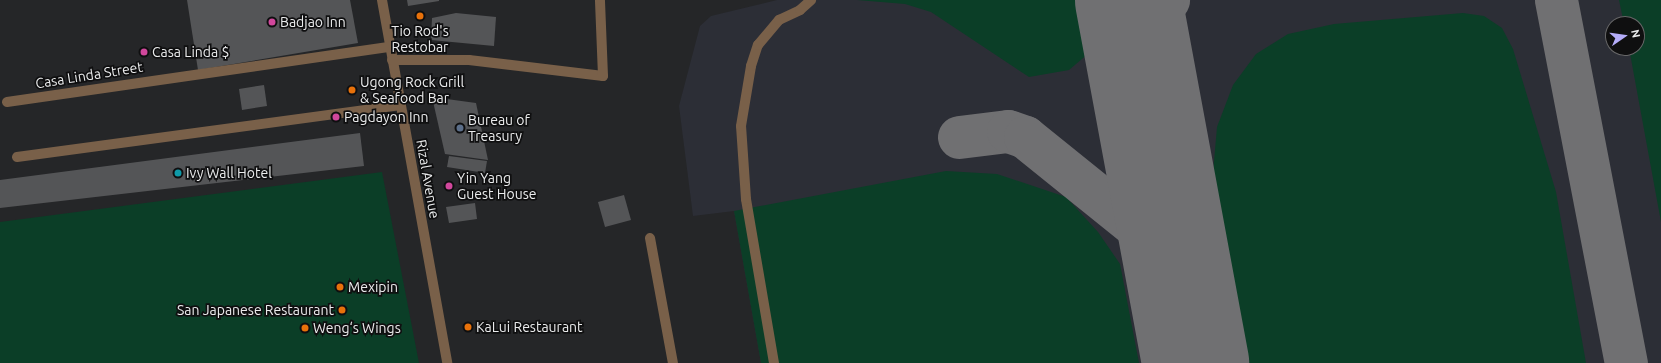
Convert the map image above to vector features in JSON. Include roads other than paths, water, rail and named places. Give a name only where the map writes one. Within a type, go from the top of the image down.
[{"type":"street","name":"Rizal Avenue","points":[[382,0],[446,363]]},
{"type":"street","points":[[392,60],[469,60],[603,76],[600,0]]},
{"type":"street","points":[[774,363],[746,199],[741,126],[751,66],[758,45],[779,20],[800,10],[811,0]]},
{"type":"street","name":"Casa Linda Street","points":[[7,102],[390,47]]},
{"type":"street","points":[[17,157],[400,105]]},
{"type":"street","points":[[650,238],[673,363]]},
{"type":"place","name":"Tio Rod's Restobar","points":[[420,16]]},
{"type":"place","name":"Badjao Inn","points":[[272,22]]},
{"type":"place","name":"Casa Linda $","points":[[144,52]]},
{"type":"place","name":"Ugong Rock Grill & Seafood Bar","points":[[352,90]]},
{"type":"place","name":"Pagdayon Inn","points":[[336,117]]},
{"type":"place","name":"Bureau of Treasury","points":[[460,128]]},
{"type":"place","name":"Ivy Wall Hotel","points":[[178,173]]},
{"type":"place","name":"Yin Yang Guest House","points":[[449,186]]},
{"type":"place","name":"Mexipin","points":[[340,287]]},
{"type":"place","name":"San Japanese Restaurant","points":[[342,310]]},
{"type":"place","name":"KaLui Restaurant","points":[[468,327]]},
{"type":"place","name":"Weng‘s Wings","points":[[305,328]]}]
